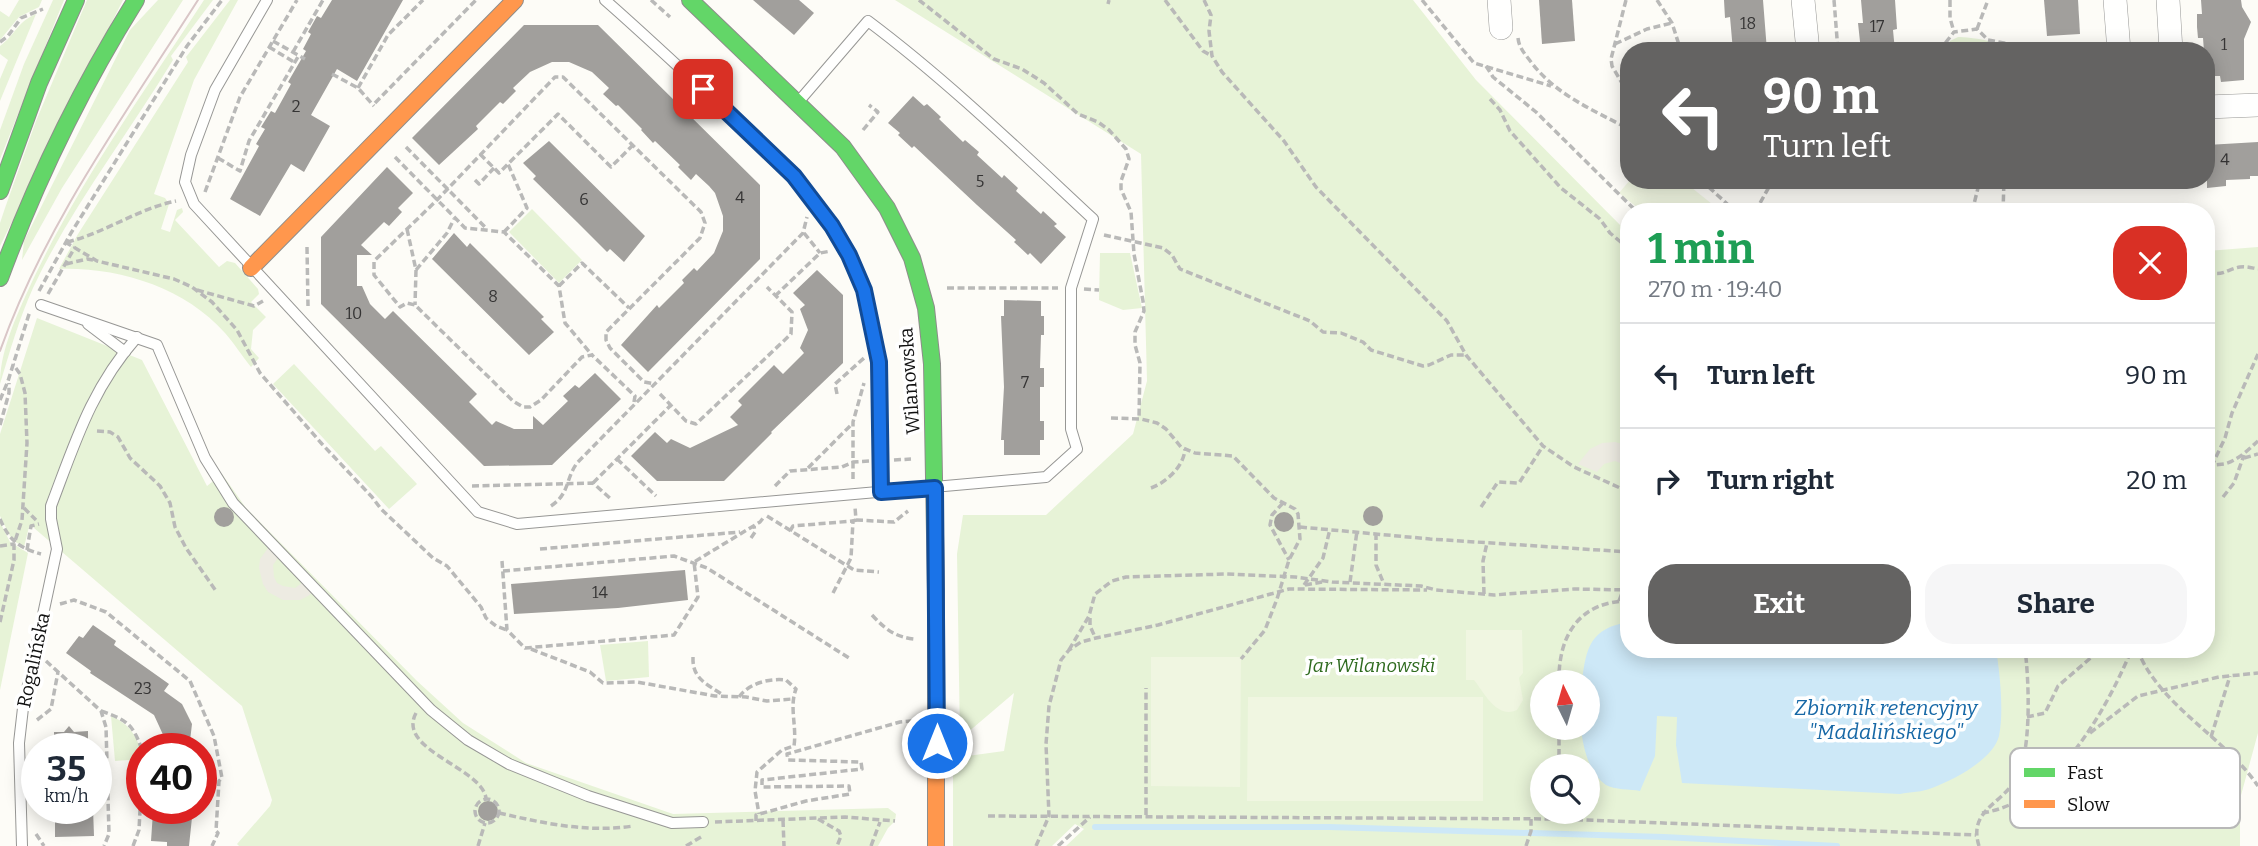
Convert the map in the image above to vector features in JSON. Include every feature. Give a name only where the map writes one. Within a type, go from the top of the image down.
[{"type":"street","points":[[0,191],[39,83],[76,0]]},
{"type":"street","points":[[0,278],[45,163],[77,99],[136,0]]},
{"type":"street","points":[[251,268],[515,0]]},
{"type":"street","name":"Wilanowska","points":[[690,0],[849,153],[876,190],[912,258],[922,292],[932,356],[937,640],[936,846]]},
{"type":"street","points":[[1500,0],[1509,28]]},
{"type":"street","points":[[1803,0],[1807,42]]},
{"type":"street","points":[[2115,0],[2118,42]]},
{"type":"street","points":[[2168,0],[2170,42]]},
{"type":"street","points":[[2215,107],[2258,105]]},
{"type":"lane","points":[[267,0],[226,67],[191,155],[185,181],[194,204],[275,295],[478,512],[517,524],[1046,477],[1077,449],[1071,429],[1071,288],[1093,219],[983,117],[911,54],[868,21],[798,103]]},
{"type":"lane","points":[[606,0],[794,176],[832,226],[849,255],[864,290],[879,362],[881,492]]},
{"type":"lane","points":[[43,301],[80,318],[157,345],[205,458],[233,503],[424,703],[468,740],[509,764],[587,796],[672,823],[703,822]]},
{"type":"lane","points":[[80,318],[125,352]]},
{"type":"lane","points":[[56,559],[51,506],[93,399],[137,337]]},
{"type":"lane","name":"Rogalińska","points":[[22,846],[19,767],[23,708],[52,565],[56,559]]},
{"type":"path","points":[[51,267],[187,46],[222,0]]},
{"type":"path","points":[[203,197],[240,97],[297,0]]},
{"type":"path","points":[[293,52],[323,0]]},
{"type":"path","points":[[358,88],[388,35],[424,0]]},
{"type":"path","points":[[466,0],[474,2]]},
{"type":"path","points":[[919,0],[994,59],[1022,69],[1044,83],[1078,114],[1098,122],[1116,136],[1126,149],[1129,159],[1121,189],[1130,212],[1144,311],[1135,332],[1140,363],[1139,419]]},
{"type":"path","points":[[1164,0],[1203,51],[1212,56]]},
{"type":"path","points":[[1204,0],[1211,15],[1209,31],[1212,56],[1222,72],[1284,141],[1316,187],[1447,321],[1466,355],[1544,446],[1565,462],[1620,487]]},
{"type":"path","points":[[1422,0],[1474,63],[1553,86]]},
{"type":"path","points":[[1620,80],[1612,66],[1611,54],[1626,0]]},
{"type":"path","points":[[1657,0],[1672,23],[1678,42]]},
{"type":"path","points":[[1834,0],[1837,42]]},
{"type":"path","points":[[1950,0],[1950,18],[1954,32]]},
{"type":"path","points":[[1977,29],[1988,0]]},
{"type":"path","points":[[373,105],[474,2]]},
{"type":"path","points":[[0,42],[21,18],[43,9]]},
{"type":"path","points":[[1614,44],[1647,29],[1672,23]]},
{"type":"path","points":[[1509,28],[1518,46],[1541,76],[1577,102],[1620,124]]},
{"type":"path","points":[[1946,42],[1954,32],[1977,29]]},
{"type":"path","points":[[1977,29],[1988,40],[1999,42]]},
{"type":"path","points":[[273,41],[305,59]]},
{"type":"path","points":[[269,47],[295,63]]},
{"type":"path","points":[[218,159],[240,172],[249,141],[299,55]]},
{"type":"path","points":[[1486,66],[1493,77],[1536,112],[1628,203]]},
{"type":"path","points":[[332,74],[358,88],[383,115]]},
{"type":"path","points":[[592,355],[582,357],[541,400],[530,407],[523,407],[513,401],[415,305],[407,303],[400,307],[374,275],[374,261],[437,200],[555,77],[563,77],[701,212],[705,223],[700,237],[606,332],[610,348],[644,382],[655,384]]},
{"type":"path","points":[[1490,99],[1500,110],[1510,131],[1561,188],[1600,219],[1620,241]]},
{"type":"path","points":[[863,130],[878,112],[869,105]]},
{"type":"path","points":[[480,154],[499,173],[558,114],[611,167],[633,146]]},
{"type":"path","points":[[402,141],[488,230]]},
{"type":"path","points":[[387,153],[465,228],[504,232],[559,286],[565,323],[592,355],[635,396],[634,404]]},
{"type":"path","points":[[504,232],[527,208],[508,164]]},
{"type":"path","points":[[475,180],[479,184],[494,168]]},
{"type":"path","points":[[1711,189],[1726,203]]},
{"type":"path","points":[[65,242],[89,236],[150,208],[176,201]]},
{"type":"path","points":[[549,508],[566,492],[570,473],[577,463],[803,233],[807,221],[805,208]]},
{"type":"path","points":[[416,270],[447,233],[455,218]]},
{"type":"path","points":[[407,229],[416,270],[415,305]]},
{"type":"path","points":[[1088,231],[1163,248],[1172,255],[1180,269],[1310,321],[1323,331],[1341,332],[1363,342],[1371,350],[1397,359],[1423,366],[1451,355],[1466,355]]},
{"type":"path","points":[[803,233],[820,253]]},
{"type":"path","points":[[299,303],[308,312],[307,239]]},
{"type":"path","points":[[65,242],[97,261]]},
{"type":"path","points":[[43,301],[75,247]]},
{"type":"path","points":[[775,296],[820,253],[833,252],[838,257]]},
{"type":"path","points":[[64,264],[88,259],[156,274],[174,279],[212,302],[237,330],[260,373],[381,509],[433,558],[447,566],[474,598],[486,618],[507,630],[525,648],[590,672],[603,683],[637,682],[767,701],[792,699]]},
{"type":"path","points":[[559,286],[582,263],[629,308]]},
{"type":"path","points":[[2215,275],[2242,266],[2258,269]]},
{"type":"path","points":[[660,394],[686,421],[696,424],[790,334],[792,312],[766,287]]},
{"type":"path","points":[[946,288],[1099,290]]},
{"type":"path","points":[[195,290],[254,306],[275,295]]},
{"type":"path","points":[[0,400],[19,343]]},
{"type":"path","points":[[2215,459],[2258,354]]},
{"type":"path","points":[[837,394],[835,384],[865,357],[866,366]]},
{"type":"path","points":[[0,622],[14,560],[14,544],[22,520],[27,443],[24,393],[20,374],[13,364]]},
{"type":"path","points":[[852,475],[853,422],[867,375]]},
{"type":"path","points":[[0,425],[9,393],[8,381]]},
{"type":"path","points":[[477,493],[470,486],[593,482],[671,405]]},
{"type":"path","points":[[1111,418],[1139,419],[1157,424],[1166,429],[1185,449],[1209,456],[1233,456],[1250,475],[1298,514],[1300,527],[1297,547],[1289,560],[1265,630],[1241,659]]},
{"type":"path","points":[[807,470],[853,422]]},
{"type":"path","points":[[81,427],[110,432],[118,437],[131,458],[160,486],[170,503],[173,520],[186,548],[216,592]]},
{"type":"path","points":[[2223,496],[2234,483],[2244,456],[2258,441]]},
{"type":"path","points":[[1480,507],[1498,482],[1518,483],[1544,446]]},
{"type":"path","points":[[1151,488],[1176,470],[1184,459],[1185,449]]},
{"type":"path","points":[[2215,465],[2258,454]]},
{"type":"path","points":[[617,459],[658,498],[647,499]]},
{"type":"path","points":[[773,488],[790,471],[842,467],[853,462],[913,459]]},
{"type":"path","points":[[593,482],[614,502]]},
{"type":"path","points":[[1283,503],[1272,515],[1270,525],[1289,560]]},
{"type":"path","points":[[23,508],[40,524],[32,526],[26,550]]},
{"type":"path","points":[[790,531],[793,526],[853,521],[894,522],[908,511]]},
{"type":"path","points":[[694,562],[754,526],[765,515],[854,570],[879,572]]},
{"type":"path","points":[[0,519],[14,544],[56,559]]},
{"type":"path","points":[[833,593],[849,567],[853,521]]},
{"type":"path","points":[[751,538],[755,532],[754,526]]},
{"type":"path","points":[[1300,527],[1620,551]]},
{"type":"path","points":[[1304,585],[1323,558],[1330,529]]},
{"type":"path","points":[[1350,582],[1357,531]]},
{"type":"path","points":[[540,548],[744,532]]},
{"type":"path","points":[[1376,533],[1376,565],[1384,584]]},
{"type":"path","points":[[1484,594],[1483,561],[1487,543]]},
{"type":"path","points":[[0,546],[14,544]]},
{"type":"path","points":[[503,571],[674,556],[694,562],[849,658]]},
{"type":"path","points":[[502,561],[507,630]]},
{"type":"path","points":[[529,648],[674,635],[698,597],[694,562]]},
{"type":"path","points":[[1036,846],[1049,816],[1046,744],[1049,706],[1061,660],[1089,616],[1096,594],[1104,586],[1118,579],[1203,574],[1332,582]]},
{"type":"path","points":[[1069,650],[1081,642],[1169,622],[1304,585],[1350,582],[1421,586],[1436,590]]},
{"type":"path","points":[[1289,589],[1436,590],[1484,594],[1574,589],[1620,591]]},
{"type":"path","points":[[55,607],[74,600],[106,612],[190,681],[214,736],[222,778],[219,781],[218,833],[212,846]]},
{"type":"path","points":[[1560,670],[1561,651],[1567,635],[1577,621],[1602,604],[1619,601]]},
{"type":"path","points":[[872,615],[888,631],[899,637],[916,639]]},
{"type":"path","points":[[1089,616],[1096,638]]},
{"type":"path","points":[[692,657],[692,669],[698,677],[724,696]]},
{"type":"path","points":[[2025,658],[2026,748]]},
{"type":"path","points":[[2027,717],[2045,713],[2058,686],[2091,658]]},
{"type":"path","points":[[2078,748],[2130,658]]},
{"type":"path","points":[[2140,658],[2162,690],[2224,748]]},
{"type":"path","points":[[45,660],[101,711],[126,721],[136,733]]},
{"type":"path","points":[[33,723],[51,709],[58,672]]},
{"type":"path","points":[[2086,737],[2138,696],[2230,675],[2258,673]]},
{"type":"path","points":[[2211,737],[2230,675]]},
{"type":"path","points":[[739,697],[745,689],[777,679],[786,680],[796,689],[792,699],[792,710],[796,717],[794,746],[782,750],[757,772],[755,791],[759,814]]},
{"type":"path","points":[[1146,688],[1146,815]]},
{"type":"path","points":[[424,703],[413,716],[415,734],[424,744],[482,787],[486,798],[496,802],[499,813],[493,822],[485,823],[478,819],[474,809],[476,804],[486,798]]},
{"type":"path","points":[[101,711],[106,727],[109,835],[104,846]]},
{"type":"path","points":[[756,821],[756,815],[759,814],[806,801],[850,794],[849,786],[762,788],[762,780],[862,769],[861,762],[788,760],[787,754],[900,722],[921,720]]},
{"type":"path","points":[[2240,762],[2258,786]]},
{"type":"path","points":[[1979,846],[1976,835],[1982,813],[2010,786]]},
{"type":"path","points":[[1982,813],[2010,806]]},
{"type":"path","points":[[499,813],[567,826],[614,829]]},
{"type":"path","points":[[988,816],[1530,819]]},
{"type":"path","points":[[1058,846],[1091,816]]},
{"type":"path","points":[[703,822],[845,817],[895,821]]},
{"type":"path","points":[[816,818],[839,831],[841,836],[837,846]]},
{"type":"path","points":[[783,820],[784,846]]},
{"type":"path","points":[[870,846],[880,821]]},
{"type":"path","points":[[1600,821],[1976,835]]},
{"type":"path","points":[[478,846],[485,823]]},
{"type":"path","points":[[34,824],[35,834],[44,846]]},
{"type":"path","points":[[135,845],[139,824]]},
{"type":"path","points":[[1526,846],[1531,824]]},
{"type":"green space","points":[[19,0],[42,0],[39,7],[19,17],[0,40],[0,11],[9,17]]},
{"type":"green space","points":[[53,0],[64,0],[0,159],[0,130],[24,64]]},
{"type":"green space","points":[[87,0],[123,0],[0,246],[0,223],[5,208],[36,121]]},
{"type":"green space","points":[[158,0],[183,0],[62,188],[22,260],[24,241],[130,30]]},
{"type":"green space","points":[[204,0],[213,0],[171,56],[173,60],[82,200],[48,258],[23,311],[0,384],[2,362],[20,307],[64,220],[108,146]]},
{"type":"green space","points":[[230,0],[238,0],[194,80],[154,194],[165,198],[169,204],[161,229],[170,232],[177,210],[182,208],[183,212],[175,220],[219,267],[227,261],[235,263],[258,289],[259,294],[251,302],[266,317],[253,330],[251,349],[259,358],[251,367],[209,317],[170,292],[127,276],[81,269],[59,269],[78,234],[188,62],[186,57]]},
{"type":"green space","name":"Jar Wilanowski","points":[[895,0],[1413,0],[1476,80],[1620,225],[1620,658],[2215,658],[2215,250],[2258,247],[2258,733],[2240,799],[2240,748],[2010,748],[2010,828],[2240,828],[2240,846],[1066,846],[1084,829],[1075,824],[1052,846],[953,846],[953,758],[1004,751],[1014,693],[960,739],[957,554],[963,515],[1046,515],[1133,434],[1147,381],[1141,154]]},
{"type":"green space","points":[[36,14],[0,101],[0,79],[8,60],[0,54],[0,46],[24,21]]},
{"type":"green space","points":[[1958,37],[1991,42],[1949,42]]},
{"type":"green space","points":[[1622,189],[1693,189],[1711,203],[1632,203],[1619,193]]},
{"type":"green space","points":[[532,209],[582,260],[559,283],[509,232]]},
{"type":"green space","points":[[1100,253],[1130,253],[1142,308],[1123,310],[1099,300]]},
{"type":"green space","points":[[37,318],[142,360],[207,486],[222,474],[246,508],[417,681],[463,723],[526,763],[673,814],[888,808],[896,814],[895,821],[878,846],[239,846],[237,844],[270,806],[272,800],[242,706],[34,528],[34,524],[29,527],[24,547],[12,540],[0,516],[0,434]]},
{"type":"green space","points":[[294,364],[375,451],[381,446],[417,484],[389,509],[273,384]]},
{"type":"green space","points":[[0,522],[10,542],[28,553],[0,690]]},
{"type":"green space","points":[[1466,630],[1522,630],[1523,673],[1519,678],[1523,700],[1517,710],[1503,711],[1492,704],[1474,680],[1466,680]]},
{"type":"green space","points":[[648,641],[649,677],[606,681],[600,645]]},
{"type":"green space","points":[[1151,657],[1241,657],[1240,787],[1151,786]]},
{"type":"green space","points":[[1248,697],[1483,697],[1483,801],[1247,801]]},
{"type":"green space","points":[[111,716],[123,723],[132,733],[126,733],[126,760],[115,761]]},
{"type":"shaded area","points":[[1602,443],[1620,443],[1620,463],[1615,461],[1604,464],[1597,472],[1578,464],[1590,449]]},
{"type":"shaded area","points":[[271,544],[280,555],[273,565],[277,583],[295,588],[306,580],[315,590],[308,596],[300,600],[283,600],[268,592],[259,568],[260,559]]},
{"type":"water","name":"Zbiornik retencyjny \"Madalińskiego\"","points":[[1620,624],[1620,658],[1997,658],[2001,705],[1999,736],[1989,753],[1971,768],[1941,784],[1916,792],[1900,794],[1682,783],[1676,745],[1677,717],[1657,716],[1655,756],[1640,791],[1609,787],[1600,780],[1600,754],[1586,754],[1583,740],[1600,740],[1600,670],[1584,670],[1592,642],[1606,629]]},
{"type":"building","points":[[332,0],[403,0],[357,81],[337,69],[311,115],[330,126],[304,172],[291,164],[260,216],[230,199],[259,146],[256,144],[265,129],[261,127],[271,111],[275,113],[291,84],[288,82],[306,51],[303,49],[311,34],[308,32],[317,16],[321,18]]},
{"type":"building","points":[[753,0],[799,0],[814,13],[794,35]]},
{"type":"building","points":[[1539,0],[1572,0],[1575,41],[1542,44]]},
{"type":"building","points":[[1724,0],[1763,0],[1766,42],[1732,42],[1730,17],[1725,18]]},
{"type":"building","points":[[1861,0],[1895,0],[1897,29],[1893,30],[1894,42],[1860,42],[1858,23],[1863,23]]},
{"type":"building","points":[[2044,0],[2078,0],[2080,34],[2047,36]]},
{"type":"building","points":[[2201,0],[2241,0],[2251,22],[2244,39],[2244,80],[2221,82],[2220,76],[2215,76],[2215,42],[2203,42],[2203,38],[2198,38],[2197,14],[2202,14]]},
{"type":"building","points":[[524,25],[598,25],[760,185],[760,259],[648,372],[621,345],[657,305],[659,308],[684,283],[682,280],[694,268],[697,271],[714,253],[723,231],[723,216],[715,193],[709,186],[696,174],[691,180],[678,167],[680,165],[655,141],[653,143],[618,105],[603,94],[609,88],[592,72],[569,62],[552,62],[530,72],[513,88],[516,91],[503,104],[500,102],[476,126],[478,129],[439,165],[412,138]]},
{"type":"building","points":[[913,96],[924,106],[927,104],[963,142],[965,140],[979,152],[977,155],[1002,178],[1004,175],[1018,188],[1016,191],[1041,214],[1043,211],[1057,224],[1054,226],[1066,237],[1041,264],[1030,253],[1028,255],[1014,242],[1016,240],[914,146],[912,148],[888,123]]},
{"type":"building","points":[[549,141],[645,236],[624,262],[610,249],[607,252],[533,179],[536,176],[523,163]]},
{"type":"building","points":[[2258,142],[2258,176],[2226,180],[2226,186],[2215,187],[2215,145]]},
{"type":"building","points":[[387,167],[413,193],[398,208],[402,212],[389,226],[384,222],[361,245],[372,255],[357,255],[357,286],[362,286],[370,304],[385,319],[393,311],[477,394],[469,402],[492,425],[496,421],[514,429],[533,429],[533,416],[543,425],[568,401],[563,396],[575,385],[579,388],[595,373],[621,399],[552,465],[484,466],[321,304],[321,237]]},
{"type":"building","points":[[454,233],[467,247],[470,243],[544,317],[541,319],[554,332],[529,355],[432,259]]},
{"type":"building","points":[[817,270],[843,295],[843,363],[724,481],[657,481],[631,456],[655,432],[667,443],[671,439],[690,448],[738,425],[730,417],[742,405],[738,401],[774,365],[783,374],[804,353],[800,348],[808,330],[800,309],[805,305],[793,293]]},
{"type":"building","points":[[1004,300],[1041,301],[1044,335],[1041,335],[1040,368],[1044,368],[1044,387],[1040,387],[1040,421],[1044,421],[1044,440],[1040,440],[1040,455],[1004,455],[1004,440],[1001,440],[1004,387],[1001,316],[1004,316]]},
{"type":"building","points":[[1373,506],[1380,509],[1383,516],[1380,523],[1373,526],[1366,523],[1363,516],[1366,509]]},
{"type":"building","points":[[224,507],[231,510],[234,517],[231,524],[224,527],[217,524],[214,517],[217,510]]},
{"type":"building","points":[[1284,512],[1291,515],[1294,522],[1291,529],[1284,532],[1277,529],[1274,522],[1277,515]]},
{"type":"building","points":[[685,570],[688,600],[618,608],[514,614],[511,584]]},
{"type":"building","points":[[93,625],[116,641],[114,645],[169,684],[164,691],[182,704],[192,724],[191,733],[162,733],[154,715],[90,673],[91,671],[66,653],[79,636],[83,638]]},
{"type":"building","points":[[69,726],[74,732],[88,733],[54,733],[64,732]]},
{"type":"building","points":[[488,801],[495,804],[498,811],[495,818],[488,821],[481,818],[478,811],[481,804]]},
{"type":"building","points":[[55,824],[94,824],[94,836],[55,837]]},
{"type":"building","points":[[152,824],[191,824],[189,846],[167,846],[167,842],[151,841]]},
{"type":"waterway","points":[[1095,827],[1329,827],[1664,837],[1837,846]]},
{"type":"tram line","points":[[0,351],[18,304],[63,214],[198,0]]},
{"type":"traffic: fast","points":[[0,191],[39,83],[76,0]]},
{"type":"traffic: fast","points":[[0,278],[61,135],[136,0]]},
{"type":"traffic: fast","points":[[690,0],[843,147],[887,208],[912,258],[926,308],[932,364],[936,591]]},
{"type":"traffic: slow","points":[[251,268],[515,0]]},
{"type":"traffic: slow","points":[[936,591],[936,846]]},
{"type":"route","points":[[703,89],[794,176],[832,226],[849,255],[864,290],[879,362],[881,492],[935,488],[937,743]]}]
